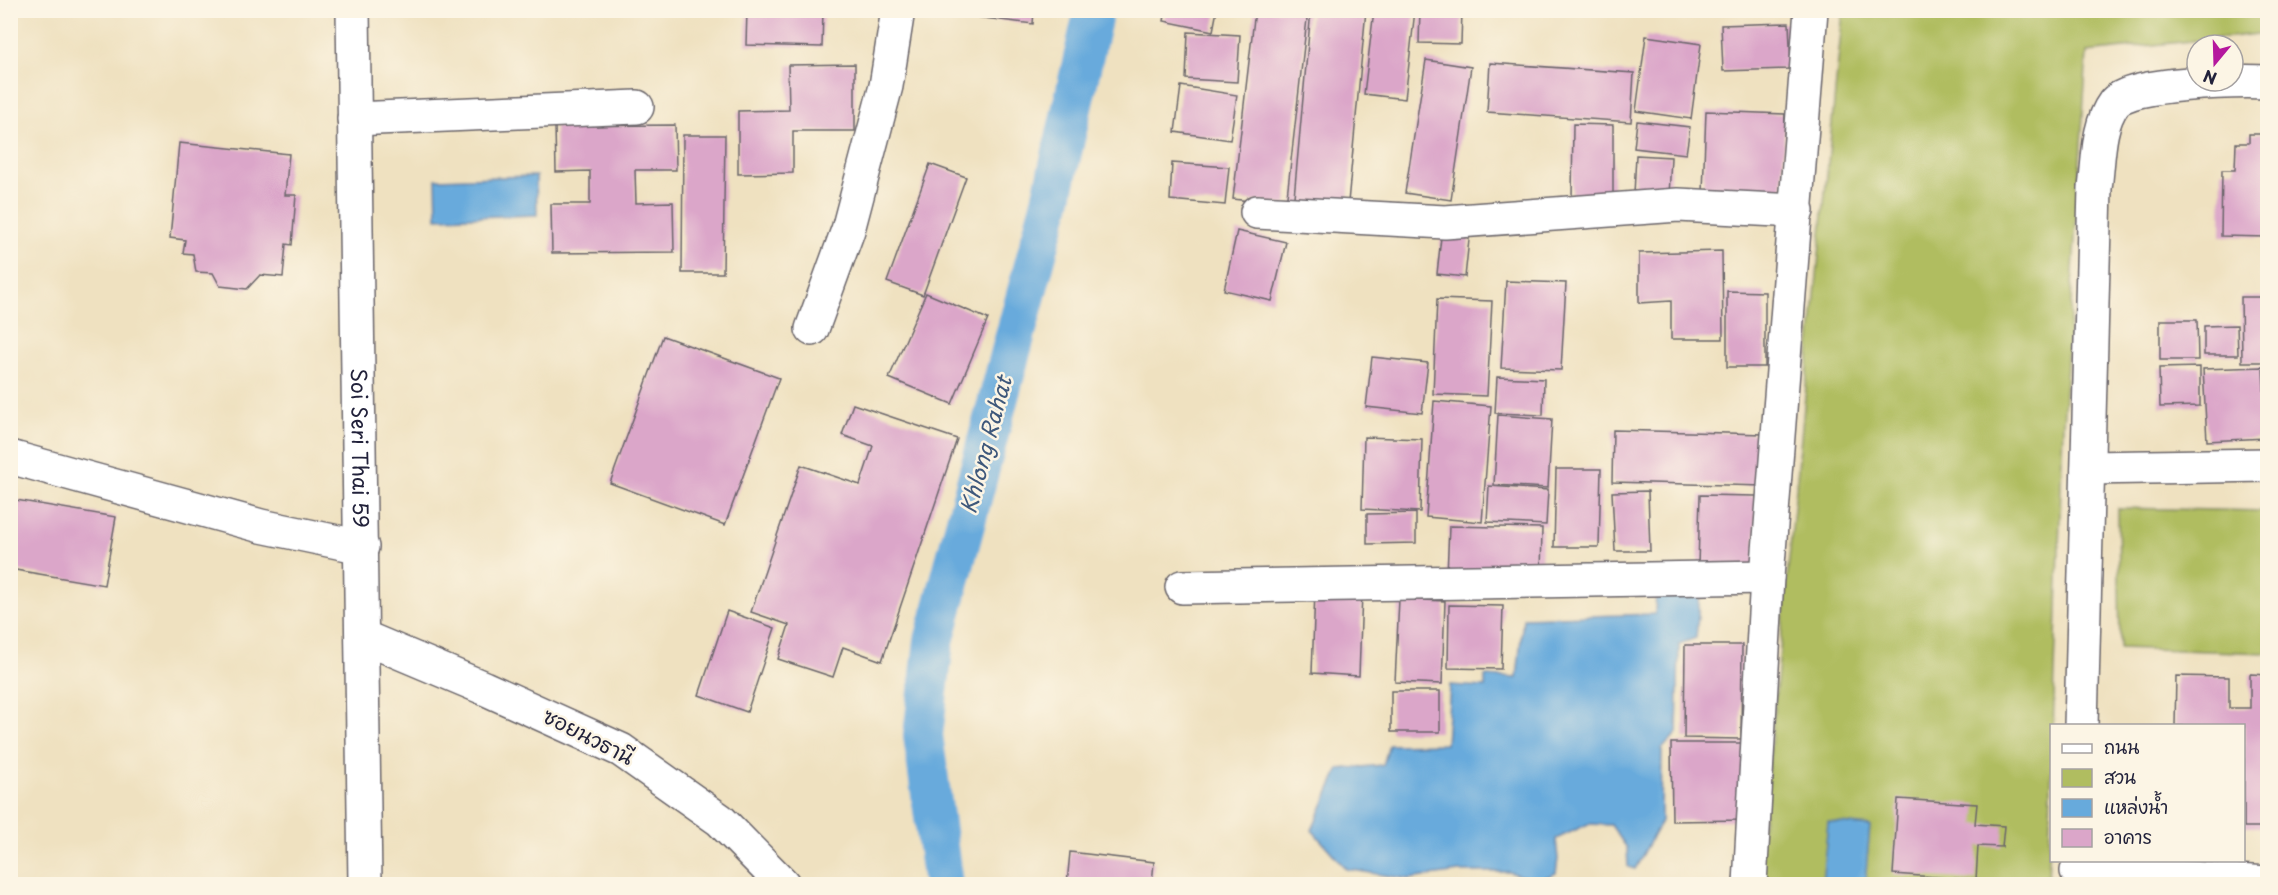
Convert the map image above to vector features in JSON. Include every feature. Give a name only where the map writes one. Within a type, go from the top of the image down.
[{"type":"street","name":"Soi Seri Thai 59","points":[[353,10],[365,885]]},
{"type":"street","points":[[812,329],[851,219],[886,86],[898,10]]},
{"type":"street","points":[[1750,885],[1767,577],[1811,10]]},
{"type":"street","points":[[2081,724],[2096,188],[2102,129],[2115,101],[2139,88],[2268,82]]},
{"type":"street","points":[[354,119],[637,107]]},
{"type":"street","points":[[1257,212],[1445,222],[1678,205],[1797,211]]},
{"type":"street","points":[[10,457],[261,526],[362,547]]},
{"type":"street","points":[[2088,468],[2268,465]]},
{"type":"street","points":[[1182,587],[1767,577]]},
{"type":"street","name":"ซอยนวธานี","points":[[363,638],[473,683],[621,750],[720,820],[783,885]]},
{"type":"street","points":[[2077,872],[2268,883]]},
{"type":"green space","points":[[1843,11],[2267,11],[2267,33],[2245,35],[2245,33],[2185,33],[2185,42],[2087,52],[2063,426],[2053,724],[2050,724],[2048,884],[1757,884]]},
{"type":"green space","points":[[2118,508],[2267,511],[2267,653],[2120,648]]},
{"type":"water","points":[[536,176],[537,215],[437,218],[436,179]]},
{"type":"water","points":[[1656,592],[1700,592],[1696,638],[1679,644],[1677,733],[1662,749],[1661,821],[1635,869],[1628,867],[1627,848],[1611,825],[1588,824],[1556,839],[1558,859],[1556,873],[1537,881],[1509,872],[1459,872],[1409,879],[1346,869],[1312,830],[1339,769],[1383,765],[1389,745],[1446,744],[1450,685],[1485,687],[1485,676],[1517,678],[1523,618],[1655,614]]},
{"type":"water","points":[[1828,822],[1870,826],[1865,884],[1822,884]]},
{"type":"building","points":[[747,10],[823,10],[822,47],[746,45]]},
{"type":"building","points":[[968,10],[1034,10],[1033,24],[968,16]]},
{"type":"building","points":[[1166,10],[1217,10],[1213,31],[1164,21]]},
{"type":"building","points":[[1255,10],[1308,10],[1286,205],[1233,199]]},
{"type":"building","points":[[1311,10],[1366,10],[1347,213],[1293,208]]},
{"type":"building","points":[[1374,10],[1415,10],[1405,99],[1364,94]]},
{"type":"building","points":[[1420,10],[1462,10],[1461,44],[1419,43]]},
{"type":"building","points":[[1789,23],[1791,69],[1723,71],[1721,25]]},
{"type":"building","points":[[1188,32],[1240,35],[1237,82],[1186,79]]},
{"type":"building","points":[[1646,36],[1701,44],[1691,119],[1636,111]]},
{"type":"building","points":[[1426,60],[1471,67],[1451,200],[1405,193]]},
{"type":"building","points":[[1490,63],[1634,73],[1631,122],[1487,112]]},
{"type":"building","points":[[855,64],[855,131],[793,131],[793,173],[738,174],[738,111],[789,110],[788,65]]},
{"type":"building","points":[[1181,86],[1237,95],[1230,140],[1175,132]]},
{"type":"building","points":[[1706,111],[1785,114],[1782,195],[1703,192]]},
{"type":"building","points":[[1637,121],[1690,127],[1686,154],[1634,148]]},
{"type":"building","points":[[1573,124],[1613,125],[1613,199],[1572,199]]},
{"type":"building","points":[[675,125],[676,170],[635,170],[636,203],[673,202],[674,252],[552,253],[551,204],[590,204],[590,171],[556,172],[555,126]]},
{"type":"building","points":[[2249,134],[2268,134],[2268,237],[2221,236],[2222,170],[2235,170],[2236,143],[2249,143]]},
{"type":"building","points":[[683,135],[725,135],[723,273],[682,273]]},
{"type":"building","points":[[179,143],[289,154],[285,195],[296,195],[292,245],[286,244],[283,277],[260,275],[247,289],[220,286],[213,273],[196,272],[193,254],[183,253],[185,240],[170,238]]},
{"type":"building","points":[[1636,155],[1671,157],[1669,197],[1634,194]]},
{"type":"building","points":[[1172,163],[1229,167],[1225,205],[1170,200]]},
{"type":"building","points":[[930,164],[966,177],[923,295],[887,282]]},
{"type":"building","points":[[1442,228],[1470,230],[1465,277],[1437,274]]},
{"type":"building","points":[[1237,231],[1286,242],[1272,301],[1224,290]]},
{"type":"building","points":[[1722,251],[1723,339],[1671,339],[1671,301],[1639,303],[1639,253]]},
{"type":"building","points":[[1506,281],[1566,283],[1561,370],[1501,368]]},
{"type":"building","points":[[1727,291],[1765,292],[1765,367],[1727,367]]},
{"type":"building","points":[[926,293],[988,319],[952,404],[889,378]]},
{"type":"building","points":[[2241,297],[2268,297],[2268,362],[2242,362]]},
{"type":"building","points":[[1437,299],[1492,301],[1487,396],[1433,394]]},
{"type":"building","points":[[2160,320],[2197,320],[2198,360],[2160,360]]},
{"type":"building","points":[[2237,325],[2238,355],[2204,355],[2204,326]]},
{"type":"building","points":[[663,336],[779,378],[725,525],[610,483]]},
{"type":"building","points":[[1372,357],[1428,363],[1422,413],[1366,407]]},
{"type":"building","points":[[2200,367],[2200,406],[2160,407],[2159,368]]},
{"type":"building","points":[[2263,367],[2266,438],[2207,441],[2203,369]]},
{"type":"building","points":[[1497,377],[1544,379],[1543,415],[1495,413]]},
{"type":"building","points":[[1434,401],[1491,406],[1482,522],[1426,517]]},
{"type":"building","points":[[853,404],[957,439],[882,661],[843,647],[833,677],[778,659],[789,625],[751,612],[801,465],[860,485],[873,446],[842,435]]},
{"type":"building","points":[[1498,415],[1552,419],[1548,488],[1494,485]]},
{"type":"building","points":[[1613,430],[1764,434],[1764,486],[1612,482]]},
{"type":"building","points":[[1364,437],[1422,439],[1420,512],[1362,509]]},
{"type":"building","points":[[1556,469],[1601,469],[1599,547],[1554,547]]},
{"type":"building","points":[[1489,486],[1548,490],[1546,525],[1487,522]]},
{"type":"building","points":[[1648,491],[1650,551],[1615,551],[1612,492]]},
{"type":"building","points":[[1700,495],[1756,496],[1755,567],[1698,566]]},
{"type":"building","points":[[10,499],[116,517],[104,585],[10,569]]},
{"type":"building","points":[[1416,513],[1416,543],[1367,544],[1367,514]]},
{"type":"building","points":[[1449,526],[1542,528],[1541,576],[1447,575]]},
{"type":"building","points":[[1315,590],[1362,592],[1359,676],[1312,673]]},
{"type":"building","points":[[1399,599],[1445,601],[1442,684],[1395,682]]},
{"type":"building","points":[[1449,605],[1503,606],[1501,669],[1448,668]]},
{"type":"building","points":[[727,611],[775,628],[747,712],[699,695]]},
{"type":"building","points":[[1685,645],[1742,645],[1741,739],[1684,738]]},
{"type":"building","points":[[2250,674],[2268,675],[2268,827],[2245,827],[2245,724],[2175,724],[2176,676],[2229,677],[2229,708],[2250,708]]},
{"type":"building","points":[[1391,691],[1440,691],[1440,732],[1391,732]]},
{"type":"building","points":[[1671,743],[1745,743],[1746,820],[1672,821]]},
{"type":"building","points":[[1898,799],[1977,804],[1975,824],[2004,826],[2002,847],[1978,846],[1976,880],[1893,874]]},
{"type":"building","points":[[1070,852],[1154,862],[1152,884],[1067,884]]},
{"type":"waterway","name":"Khlong Rahat","points":[[943,884],[923,735],[934,641],[1051,201],[1094,10]]}]
